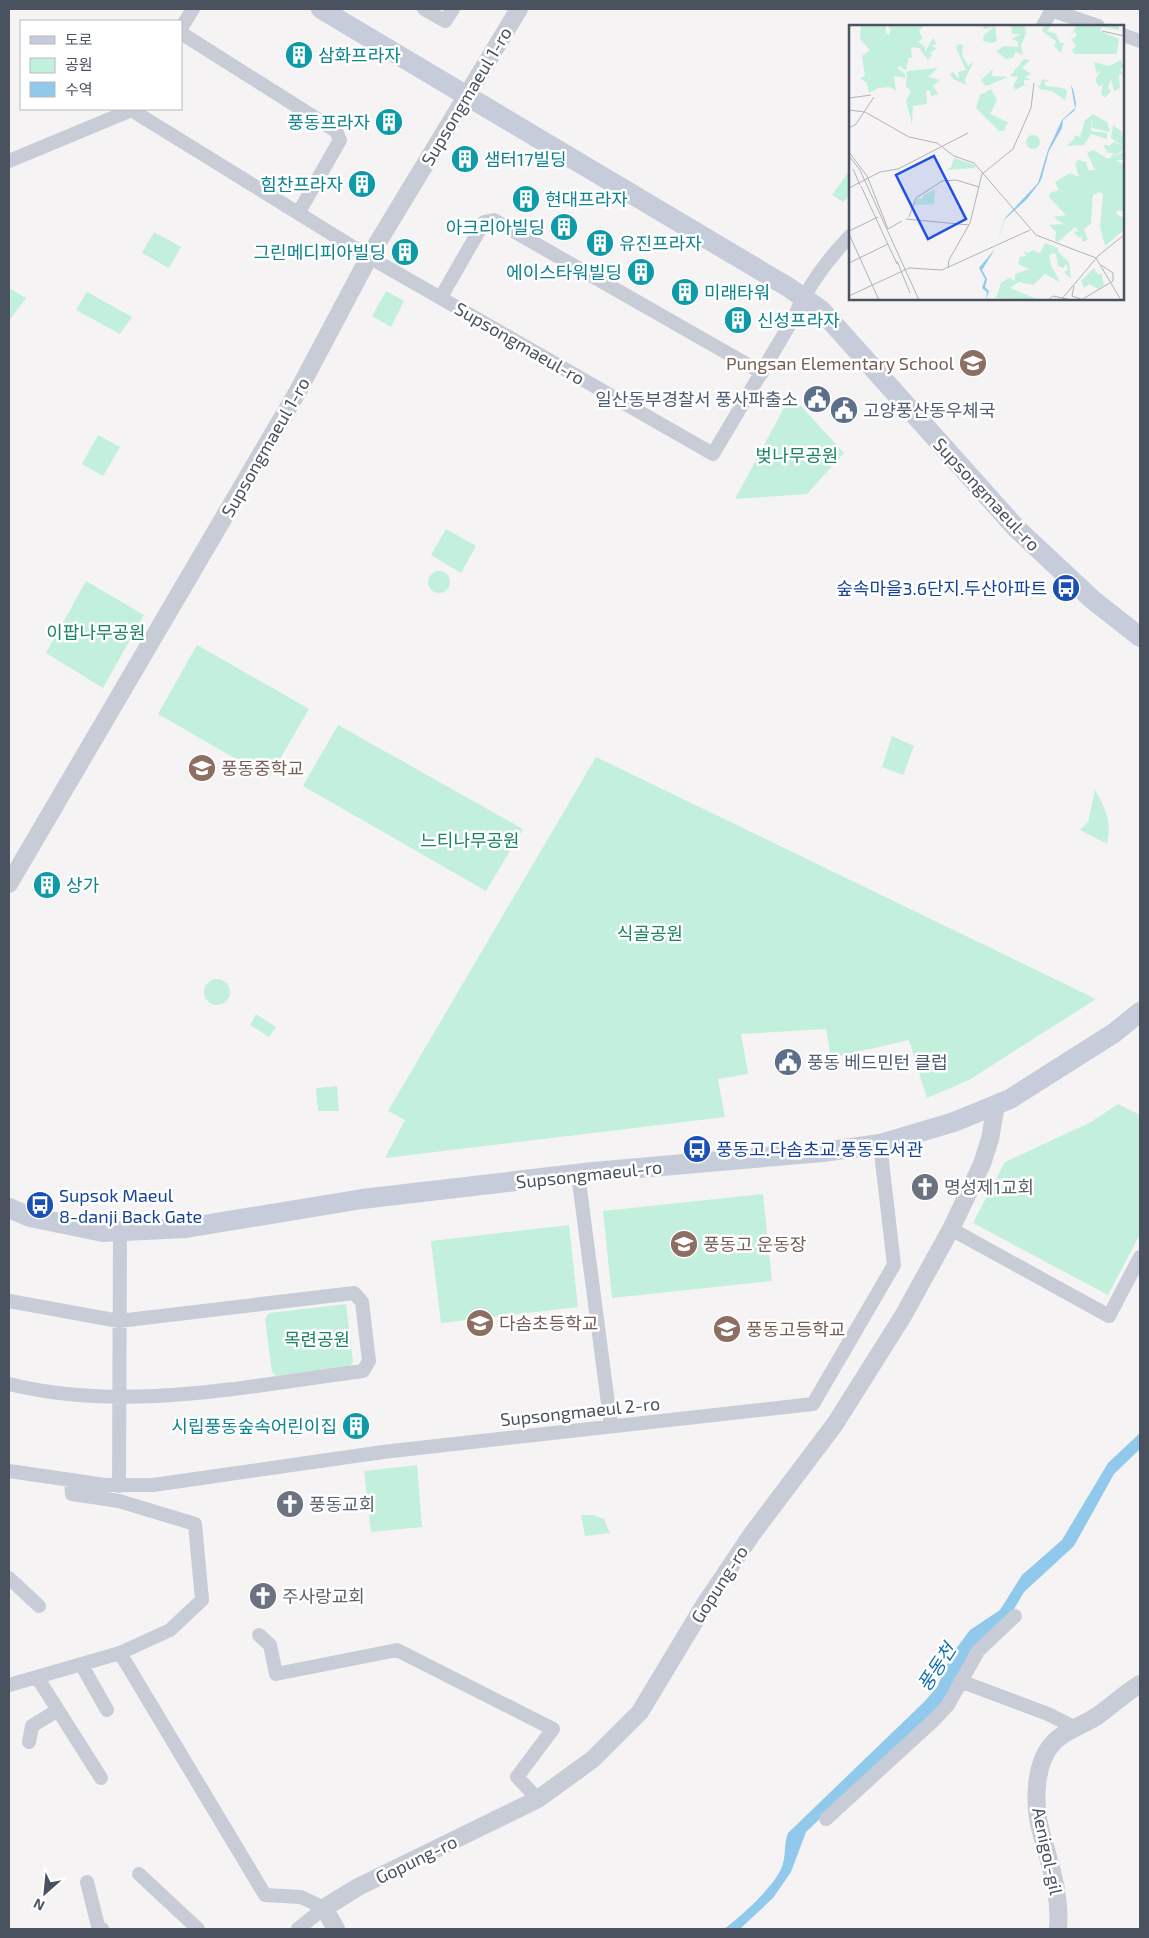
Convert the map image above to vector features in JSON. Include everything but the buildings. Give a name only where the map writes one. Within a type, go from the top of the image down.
[{"type":"main road","name":"Supsongmaeul-ro","points":[[321,9],[821,310],[1017,529],[1093,600],[1140,636]]},
{"type":"main road","name":"Supsongmaeul-ro","points":[[9,1208],[30,1217],[104,1232],[186,1228],[362,1199],[578,1174],[823,1152],[880,1144],[954,1122],[1010,1099],[1114,1034],[1140,1012]]},
{"type":"street","points":[[182,26],[193,9]]},
{"type":"street","points":[[424,9],[446,21],[453,9]]},
{"type":"street","name":"Supsongmaeul 1-ro","points":[[9,884],[298,391],[369,257],[519,9]]},
{"type":"street","points":[[1044,25],[1051,10],[1095,25]]},
{"type":"street","points":[[182,34],[336,131],[340,140],[299,212]]},
{"type":"street","points":[[1124,35],[1140,41]]},
{"type":"street","points":[[9,160],[133,110],[369,257],[441,297]]},
{"type":"street","name":"Supsongmaeul-ro","points":[[762,373],[494,220],[484,222],[441,297],[713,454],[762,373],[793,319],[802,297],[817,273],[849,237]]},
{"type":"street","name":"Gopung-ro","points":[[298,1929],[324,1908],[358,1887],[538,1799],[593,1759],[640,1712],[695,1619],[730,1567],[835,1424],[903,1316],[951,1229],[982,1164],[990,1139],[996,1105]]},
{"type":"street","name":"Supsongmaeul 2-ro","points":[[9,1471],[119,1486],[153,1485],[383,1452],[813,1404],[894,1265],[880,1144]]},
{"type":"street","points":[[578,1174],[611,1426]]},
{"type":"street","points":[[951,1229],[1109,1316],[1140,1257]]},
{"type":"street","points":[[119,1486],[120,1231]]},
{"type":"street","points":[[9,1301],[119,1322],[354,1293],[362,1302],[369,1361],[364,1371],[204,1394],[118,1398],[32,1390],[9,1384]]},
{"type":"street","points":[[9,1685],[120,1652],[170,1630],[202,1600],[195,1524],[119,1501],[72,1494],[71,1480]]},
{"type":"street","points":[[9,1578],[39,1606]]},
{"type":"street","points":[[826,1819],[934,1720],[948,1704],[978,1651],[1016,1616]]},
{"type":"street","points":[[259,1635],[270,1645],[276,1674],[398,1650],[553,1729],[517,1777],[538,1799]]},
{"type":"street","points":[[120,1652],[265,1895],[301,1897],[324,1908],[336,1929]]},
{"type":"street","points":[[81,1664],[107,1710]]},
{"type":"street","points":[[37,1677],[102,1778]]},
{"type":"street","points":[[960,1681],[1048,1714],[1076,1728]]},
{"type":"street","name":"Aenigol-gil","points":[[1058,1929],[1058,1894],[1037,1813],[1039,1775],[1048,1750],[1059,1737],[1096,1717],[1140,1684]]},
{"type":"street","points":[[29,1742],[32,1726],[58,1710]]},
{"type":"street","points":[[139,1874],[198,1929]]},
{"type":"street","points":[[87,1882],[98,1926],[102,1929]]},
{"type":"green space","points":[[849,171],[849,196],[843,202],[832,195]]},
{"type":"green space","points":[[154,232],[181,247],[169,268],[142,253]]},
{"type":"green space","points":[[9,288],[26,298],[9,321]]},
{"type":"green space","points":[[386,291],[404,301],[391,327],[372,316]]},
{"type":"green space","points":[[87,292],[132,317],[120,334],[76,310]]},
{"type":"green space","name":"벚나무공원","points":[[791,395],[844,453],[807,494],[735,499]]},
{"type":"green space","points":[[98,435],[120,447],[103,476],[82,464]]},
{"type":"green space","points":[[446,529],[476,546],[461,573],[431,555]]},
{"type":"green space","points":[[439,571],[447,574],[450,582],[447,590],[439,593],[431,590],[428,582],[431,574]]},
{"type":"green space","name":"이팝나무공원","points":[[86,581],[144,615],[103,688],[46,653]]},
{"type":"green space","points":[[197,645],[309,709],[269,778],[158,714]]},
{"type":"green space","name":"느티나무공원","points":[[338,725],[523,829],[486,891],[303,786]]},
{"type":"green space","points":[[892,736],[914,746],[903,775],[882,767]]},
{"type":"green space","name":"식골공원","points":[[596,757],[1096,999],[969,1080],[927,1098],[909,1040],[831,1058],[826,1029],[741,1034],[748,1074],[718,1079],[725,1117],[385,1158],[405,1120],[388,1111]]},
{"type":"green space","points":[[1095,790],[1107,816],[1109,829],[1107,844],[1080,830],[1088,822]]},
{"type":"green space","points":[[217,979],[227,982],[230,992],[227,1002],[217,1005],[207,1002],[204,992],[207,982]]},
{"type":"green space","points":[[256,1014],[276,1027],[269,1037],[250,1025]]},
{"type":"green space","points":[[337,1086],[339,1111],[318,1111],[316,1088]]},
{"type":"green space","points":[[1118,1104],[1140,1115],[1140,1234],[1108,1295],[973,1223],[1005,1162],[1091,1122]]},
{"type":"green space","points":[[763,1194],[772,1281],[612,1298],[603,1211]]},
{"type":"green space","points":[[569,1225],[578,1307],[441,1323],[431,1241]]},
{"type":"green space","name":"목련공원","points":[[346,1304],[353,1362],[349,1368],[276,1376],[272,1372],[265,1319],[269,1313]]},
{"type":"green space","points":[[417,1465],[422,1527],[371,1532],[364,1471]]},
{"type":"green space","points":[[581,1515],[593,1515],[604,1519],[610,1533],[585,1536]]},
{"type":"water","points":[[1140,1433],[1140,1449],[1114,1474],[1074,1546],[1024,1592],[1010,1616],[961,1669],[941,1704],[806,1832],[791,1872],[773,1898],[740,1929],[724,1929],[767,1890],[780,1871],[788,1833],[925,1701],[937,1687],[952,1654],[970,1630],[1000,1610],[1022,1575],[1062,1540],[1108,1463]]},
{"type":"place","name":"삼화프라자","points":[[299,55]]},
{"type":"place","name":"풍동프라자","points":[[389,122]]},
{"type":"place","name":"샘터17빌딩","points":[[465,159]]},
{"type":"place","name":"힘찬프라자","points":[[362,184]]},
{"type":"place","name":"현대프라자","points":[[526,199]]},
{"type":"place","name":"아크리아빌딩","points":[[564,227]]},
{"type":"place","name":"유진프라자","points":[[600,243]]},
{"type":"place","name":"그린메디피아빌딩","points":[[405,252]]},
{"type":"place","name":"에이스타워빌딩","points":[[641,272]]},
{"type":"place","name":"미래타워","points":[[685,292]]},
{"type":"place","name":"신성프라자","points":[[738,320]]},
{"type":"place","name":"Pungsan Elementary School","points":[[973,363]]},
{"type":"place","name":"일산동부경찰서 풍사파출소","points":[[817,399]]},
{"type":"place","name":"고양풍산동우체국","points":[[844,410]]},
{"type":"place","name":"숲속마을3.6단지.두산아파트","points":[[1066,588]]},
{"type":"place","name":"풍동중학교","points":[[202,768]]},
{"type":"place","name":"상가","points":[[47,885]]},
{"type":"place","name":"풍동 베드민턴 클럽","points":[[788,1062]]},
{"type":"place","name":"풍동고.다솜초교.풍동도서관","points":[[697,1149]]},
{"type":"place","name":"명성제1교회","points":[[925,1187]]},
{"type":"place","name":"Supsok Maeul 8-danji Back Gate","points":[[40,1205]]},
{"type":"place","name":"풍동고 운동장","points":[[684,1244]]},
{"type":"place","name":"다솜초등학교","points":[[480,1323]]},
{"type":"place","name":"풍동고등학교","points":[[727,1329]]},
{"type":"place","name":"시립풍동숲속어린이집","points":[[356,1426]]},
{"type":"place","name":"풍동교회","points":[[290,1504]]},
{"type":"place","name":"주사랑교회","points":[[263,1596]]},
{"type":"water label","name":"풍동천","points":[[936,1667]]}]
